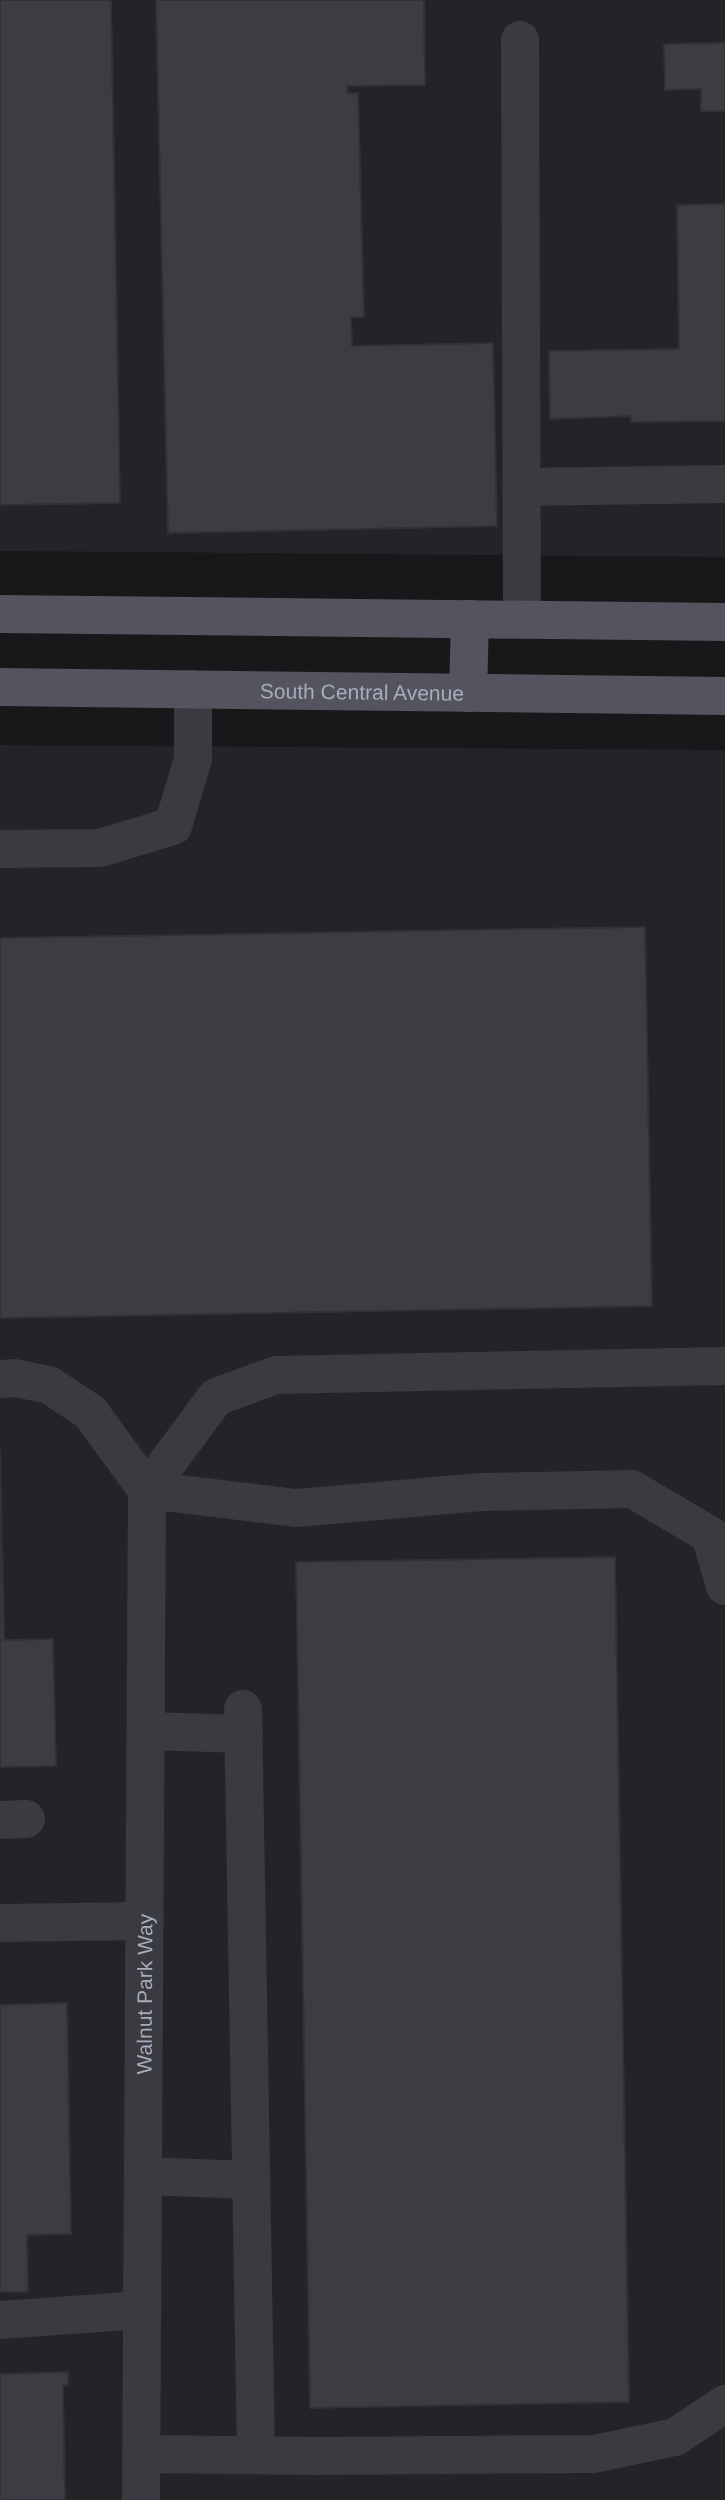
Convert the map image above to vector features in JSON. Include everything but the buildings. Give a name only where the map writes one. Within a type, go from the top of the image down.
[{"type":"main road","points":[[0,614],[725,622]]},
{"type":"main road","points":[[468,693],[470,619]]},
{"type":"main road","name":"South Central Avenue","points":[[0,687],[725,696]]},
{"type":"street","points":[[520,40],[523,620]]},
{"type":"street","points":[[522,487],[725,484]]},
{"type":"street","points":[[0,849],[100,848],[173,826],[193,759],[193,689]]},
{"type":"street","points":[[147,1490],[216,1397],[276,1375],[725,1366]]},
{"type":"street","points":[[0,1379],[15,1378],[49,1385],[90,1412],[147,1490],[296,1508],[482,1492],[632,1489],[710,1535],[725,1586]]},
{"type":"street","name":"Walnut Park Way","points":[[142,2500],[147,1490]]},
{"type":"street","points":[[146,1731],[244,1722],[256,2455]]},
{"type":"street","points":[[0,1923],[145,1921]]},
{"type":"street","points":[[143,2176],[251,2180]]},
{"type":"street","points":[[0,2320],[142,2310]]},
{"type":"street","points":[[142,2454],[594,2454],[675,2437],[725,2404]]},
{"type":"shaded area","points":[[0,0],[725,0],[725,557],[0,551]]},
{"type":"shaded area","points":[[0,745],[725,750],[725,2500],[0,2500]]}]
